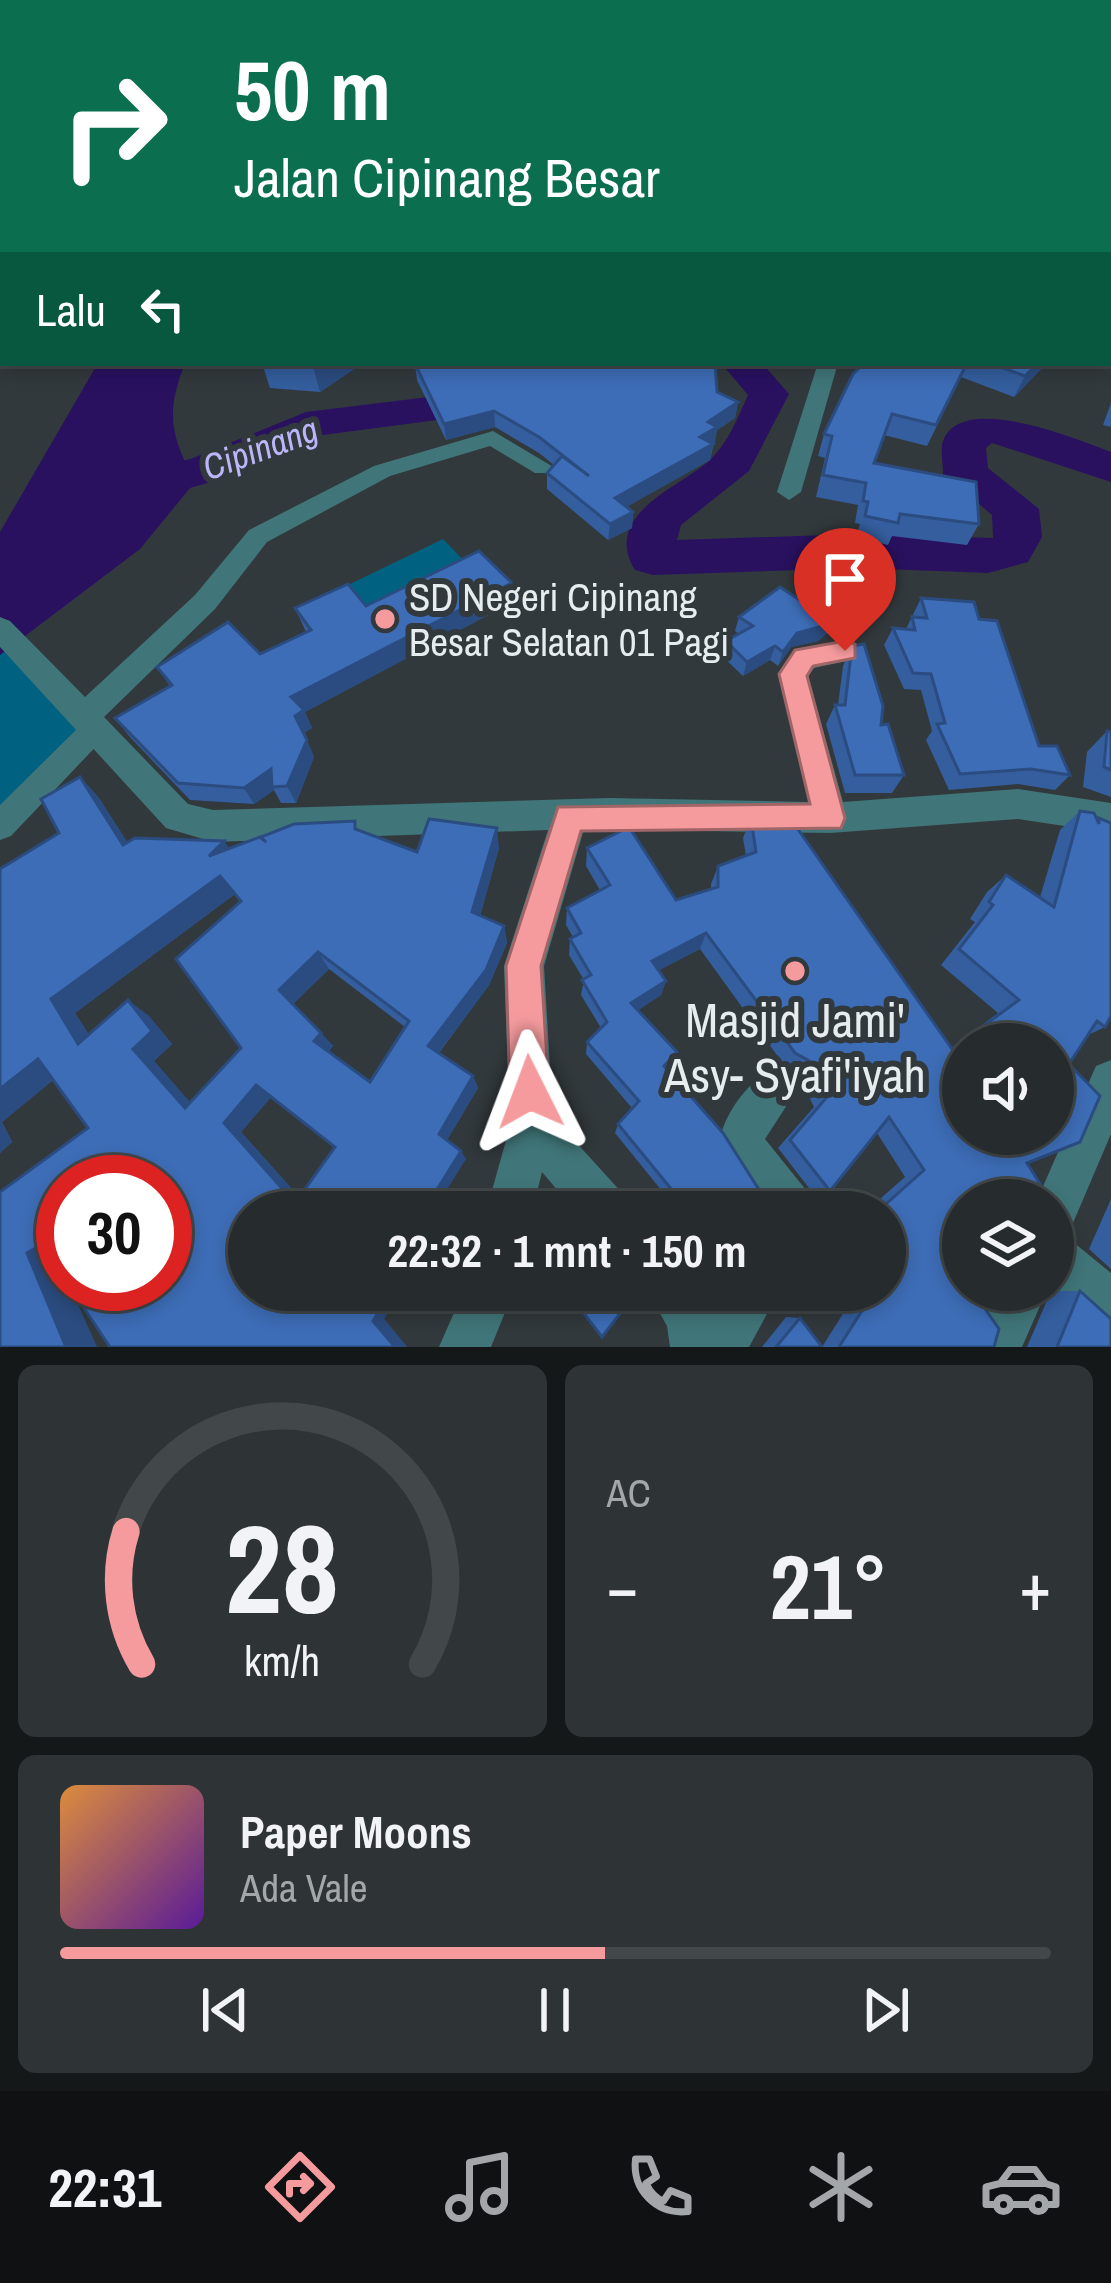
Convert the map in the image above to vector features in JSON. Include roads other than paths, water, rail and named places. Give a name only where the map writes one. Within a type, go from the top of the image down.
[{"type":"street","points":[[789,492],[827,366]]},
{"type":"street","points":[[0,826],[81,714],[205,602],[258,536],[343,488],[487,438],[499,439],[543,468]]},
{"type":"street","points":[[0,628],[178,817],[214,826],[569,817],[830,818],[1018,804],[1111,818]]},
{"type":"street","points":[[830,818],[793,674],[805,658],[845,651]]},
{"type":"street","points":[[515,1191],[532,1126],[524,966],[569,817]]},
{"type":"street","points":[[1070,1179],[1111,1081]]},
{"type":"street","points":[[777,1088],[742,1133],[741,1145],[777,1191]]},
{"type":"street","points":[[532,1126],[589,1191]]},
{"type":"street","points":[[1074,1273],[1111,1306]]},
{"type":"street","points":[[465,1347],[480,1311]]},
{"type":"street","points":[[687,1311],[696,1347]]},
{"type":"street","points":[[719,1347],[742,1311]]},
{"type":"street","points":[[996,1347],[1012,1311]]},
{"type":"waterway","name":"Cipinang","points":[[116,494],[209,468],[306,425],[523,398],[560,366]]},
{"type":"waterway","name":"Cipinang","points":[[743,366],[769,394],[726,469],[664,514],[652,540],[653,558],[858,551],[988,556],[1010,550],[1018,537],[1015,509],[966,474],[964,443],[985,429],[1042,441],[1111,468]]},
{"type":"place","name":"SD Negeri Cipinang Besar Selatan 01 Pagi","points":[[385,619]]},
{"type":"place","name":"Masjid Jami' Asy- Syafi'iyah","points":[[795,971]]}]
